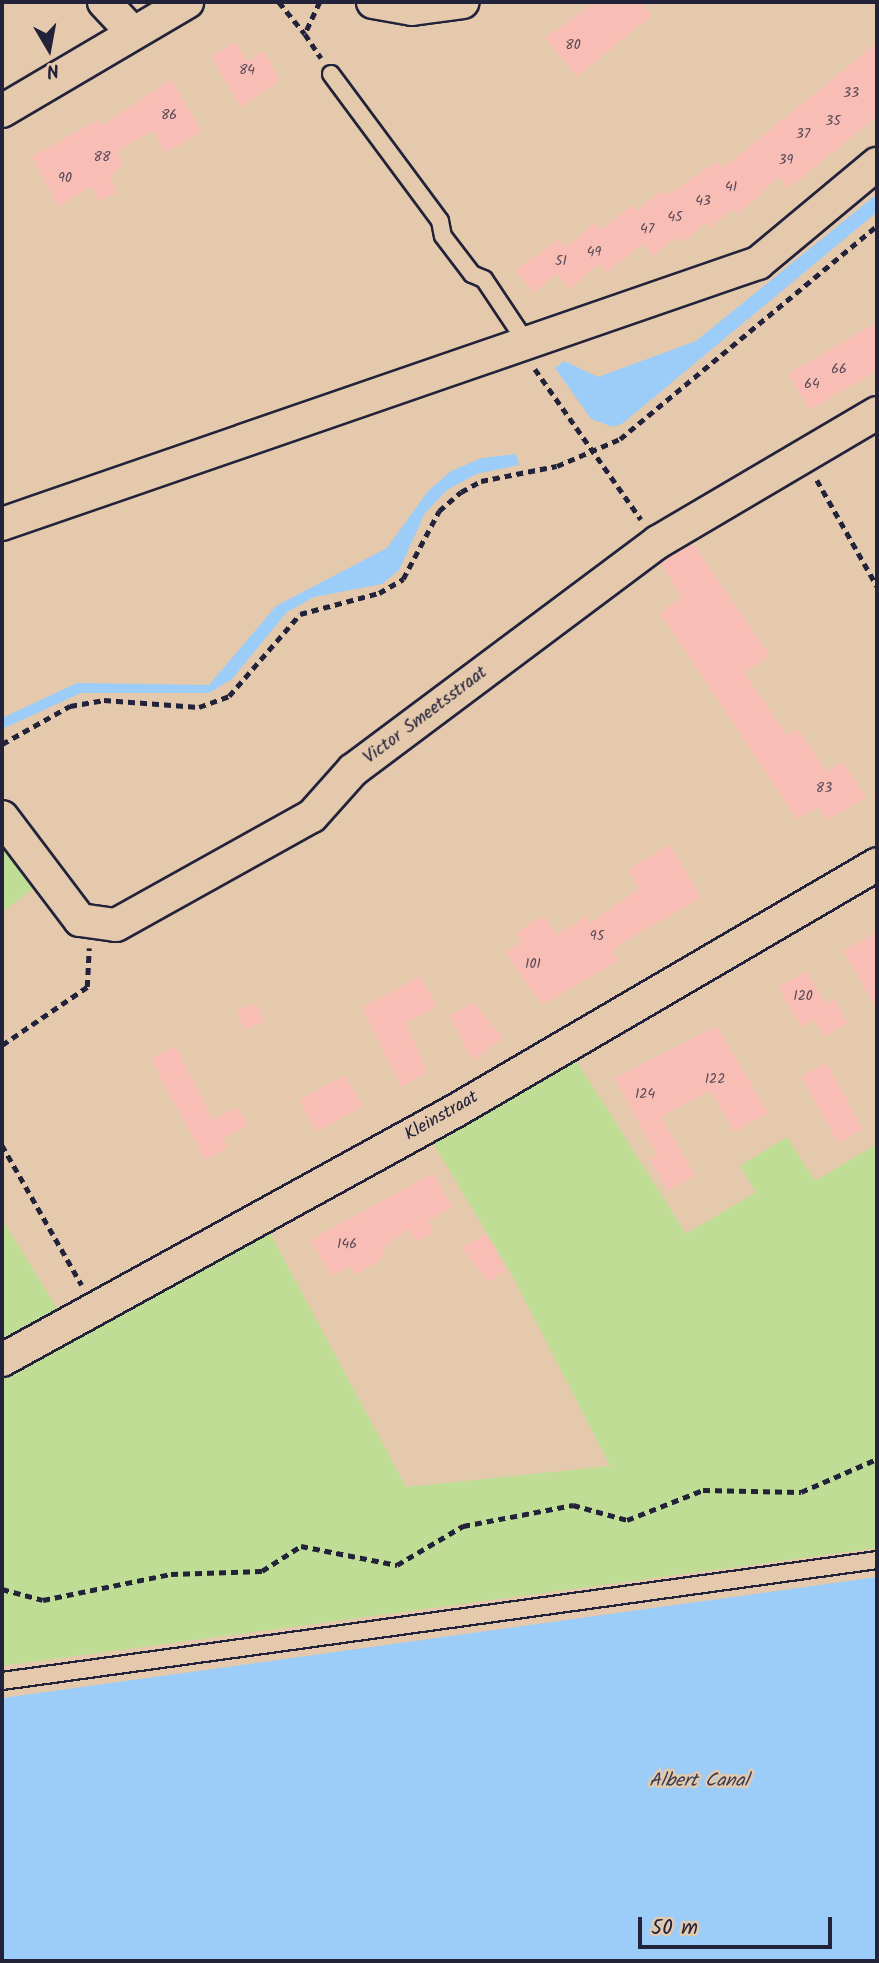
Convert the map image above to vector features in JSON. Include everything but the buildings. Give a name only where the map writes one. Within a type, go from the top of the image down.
[{"type":"street","points":[[104,2],[134,33]]},
{"type":"street","points":[[2,111],[187,2]]},
{"type":"street","points":[[373,2],[412,9],[463,2]]},
{"type":"street","points":[[2,524],[530,355],[758,263],[877,164]]},
{"type":"street","name":"Victor Smeetsstraat","points":[[90,926],[116,925],[312,816],[353,770],[658,542],[877,413]]},
{"type":"street","points":[[2,817],[90,926]]},
{"type":"street","name":"Kleinstraat","points":[[2,1360],[455,1111],[877,864]]},
{"type":"lane","points":[[331,74],[440,221],[443,236],[472,274],[484,279],[530,355]]},
{"type":"lane","points":[[2,1681],[877,1560]]},
{"type":"path","points":[[279,2],[305,34],[331,74]]},
{"type":"path","points":[[305,34],[320,2]]},
{"type":"path","points":[[2,744],[70,706],[104,700],[199,708],[229,696],[300,614],[379,593],[403,579],[439,511],[461,492],[620,439],[877,226]]},
{"type":"path","points":[[530,355],[592,450],[658,542]]},
{"type":"path","points":[[803,455],[877,586]]},
{"type":"path","points":[[2,1045],[88,987],[90,926]]},
{"type":"path","points":[[2,1145],[95,1310]]},
{"type":"path","points":[[2,1590],[43,1600],[171,1574],[262,1571],[301,1546],[397,1565],[463,1526],[573,1505],[628,1520],[703,1490],[801,1492],[877,1459]]},
{"type":"green space","points":[[2,839],[38,885],[2,912]]},
{"type":"green space","points":[[574,1057],[686,1234],[756,1192],[740,1166],[787,1137],[815,1181],[877,1144],[877,1548],[2,1666],[2,1375],[265,1224],[406,1487],[610,1466],[510,1271],[431,1140]]},
{"type":"green space","points":[[2,1219],[60,1313],[2,1345]]},
{"type":"water","points":[[877,194],[877,212],[623,423],[613,427],[591,419],[555,368],[564,361],[598,377],[696,341]]},
{"type":"water","points":[[516,454],[519,465],[476,474],[447,490],[425,513],[399,570],[382,584],[314,597],[287,612],[232,679],[209,693],[81,693],[2,729],[2,718],[77,683],[209,685],[276,606],[387,548],[428,491],[451,471],[482,458]]},
{"type":"water","name":"Albert Canal","points":[[877,1577],[877,1961],[2,1961],[2,1698]]}]
